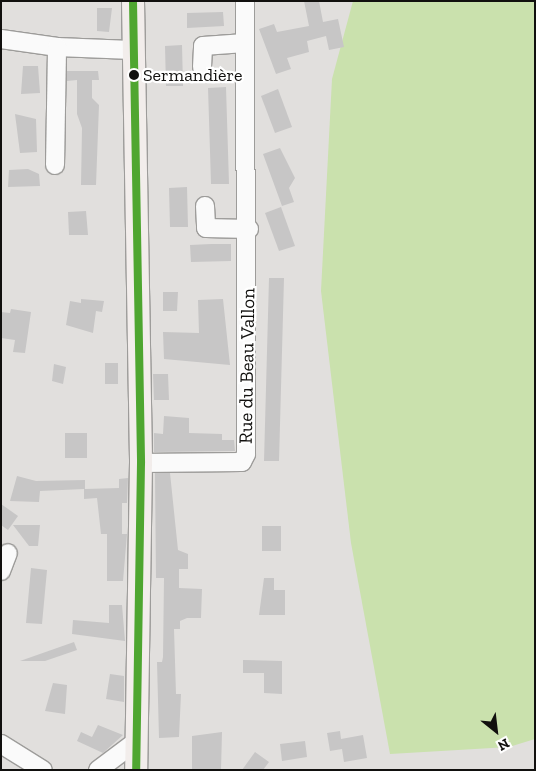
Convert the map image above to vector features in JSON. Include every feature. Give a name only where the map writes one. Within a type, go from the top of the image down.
[{"type":"main road","points":[[133,1],[132,50],[142,462],[136,770]]},
{"type":"street","name":"Rue du Beau Vallon","points":[[142,462],[242,462],[246,454],[248,229],[245,1]]},
{"type":"street","points":[[1,39],[57,47],[132,50]]},
{"type":"street","points":[[202,67],[203,46],[245,44]]},
{"type":"street","points":[[55,165],[57,47]]},
{"type":"street","points":[[204,206],[206,228],[248,229]]},
{"type":"street","points":[[1,572],[8,553]]},
{"type":"street","points":[[98,770],[138,740]]},
{"type":"street","points":[[1,744],[43,770]]},
{"type":"green space","points":[[353,1],[535,1],[535,739],[509,747],[390,754],[351,543],[321,291],[332,79]]},
{"type":"building","points":[[304,1],[319,1],[323,22],[338,19],[344,47],[329,50],[326,36],[307,41],[309,52],[287,58],[291,69],[276,74],[259,29],[274,24],[277,32],[309,26]]},
{"type":"building","points":[[97,8],[112,8],[109,32],[97,31]]},
{"type":"building","points":[[223,12],[224,26],[187,28],[187,13]]},
{"type":"building","points":[[182,45],[183,86],[166,86],[165,46]]},
{"type":"building","points":[[23,66],[38,66],[40,93],[21,94]]},
{"type":"building","points":[[67,71],[98,71],[99,80],[92,80],[92,98],[99,105],[96,185],[81,185],[82,128],[77,114],[77,80],[67,81]]},
{"type":"building","points":[[226,87],[229,184],[211,184],[208,88]]},
{"type":"building","points":[[278,89],[292,127],[275,133],[261,96]]},
{"type":"building","points":[[15,114],[36,119],[37,152],[20,153]]},
{"type":"building","points":[[280,148],[295,178],[289,188],[294,202],[282,206],[263,154]]},
{"type":"building","points":[[28,169],[39,174],[40,186],[8,187],[9,170]]},
{"type":"building","points":[[187,187],[188,227],[170,227],[169,188]]},
{"type":"building","points":[[281,207],[295,246],[279,251],[265,213]]},
{"type":"building","points":[[86,211],[88,235],[69,235],[68,212]]},
{"type":"building","points":[[231,244],[231,261],[191,262],[190,245]]},
{"type":"building","points":[[269,278],[284,278],[279,461],[264,461]]},
{"type":"building","points":[[163,292],[178,292],[177,311],[163,311]]},
{"type":"building","points":[[81,299],[104,301],[102,312],[96,311],[93,333],[66,325],[70,301],[81,303]]},
{"type":"building","points":[[223,299],[230,365],[164,359],[163,332],[199,333],[198,300]]},
{"type":"building","points":[[11,309],[31,312],[25,353],[13,352],[15,340],[1,338],[1,312],[10,313]]},
{"type":"building","points":[[105,363],[118,363],[118,384],[105,384]]},
{"type":"building","points":[[54,364],[66,367],[63,384],[52,381]]},
{"type":"building","points":[[153,374],[168,374],[169,400],[154,400]]},
{"type":"building","points":[[164,416],[189,418],[189,433],[222,434],[222,440],[234,440],[235,451],[154,452],[154,433],[163,434]]},
{"type":"building","points":[[65,433],[87,433],[87,458],[65,458]]},
{"type":"building","points":[[155,473],[170,473],[178,550],[188,554],[188,569],[179,569],[179,588],[202,589],[201,618],[187,618],[180,621],[180,629],[174,629],[176,694],[181,694],[179,737],[159,738],[157,662],[162,662],[163,657],[164,578],[156,578]]},
{"type":"building","points":[[17,476],[36,481],[85,480],[85,489],[119,488],[119,479],[128,478],[127,503],[122,503],[122,534],[127,534],[123,581],[107,581],[107,534],[101,534],[97,498],[84,499],[84,489],[40,491],[39,502],[10,501]]},
{"type":"building","points":[[1,504],[18,516],[8,530],[1,525]]},
{"type":"building","points":[[13,525],[40,525],[38,546],[29,546]]},
{"type":"building","points":[[262,526],[281,526],[281,551],[262,551]]},
{"type":"building","points":[[31,568],[47,570],[42,624],[26,623]]},
{"type":"building","points":[[264,578],[274,578],[274,590],[285,590],[285,615],[259,615]]},
{"type":"building","points":[[109,605],[122,605],[125,641],[72,634],[73,620],[109,623]]},
{"type":"building","points":[[74,642],[77,650],[45,661],[20,661]]},
{"type":"building","points":[[243,660],[282,661],[282,694],[264,693],[264,673],[243,673]]},
{"type":"building","points":[[110,674],[124,676],[124,702],[106,699]]},
{"type":"building","points":[[53,683],[67,685],[65,714],[45,711]]},
{"type":"building","points":[[98,725],[123,735],[103,753],[77,741],[81,732],[92,737]]},
{"type":"building","points":[[340,731],[341,739],[363,735],[367,758],[344,762],[342,749],[330,751],[327,733]]},
{"type":"building","points":[[222,732],[221,770],[192,770],[192,736]]},
{"type":"building","points":[[305,741],[307,757],[282,761],[280,744]]},
{"type":"building","points":[[255,752],[269,762],[263,770],[242,770]]},
{"type":"transit line","points":[[133,1],[141,463],[136,770]]},
{"type":"place","name":"Sermandière","points":[[134,75]]}]
